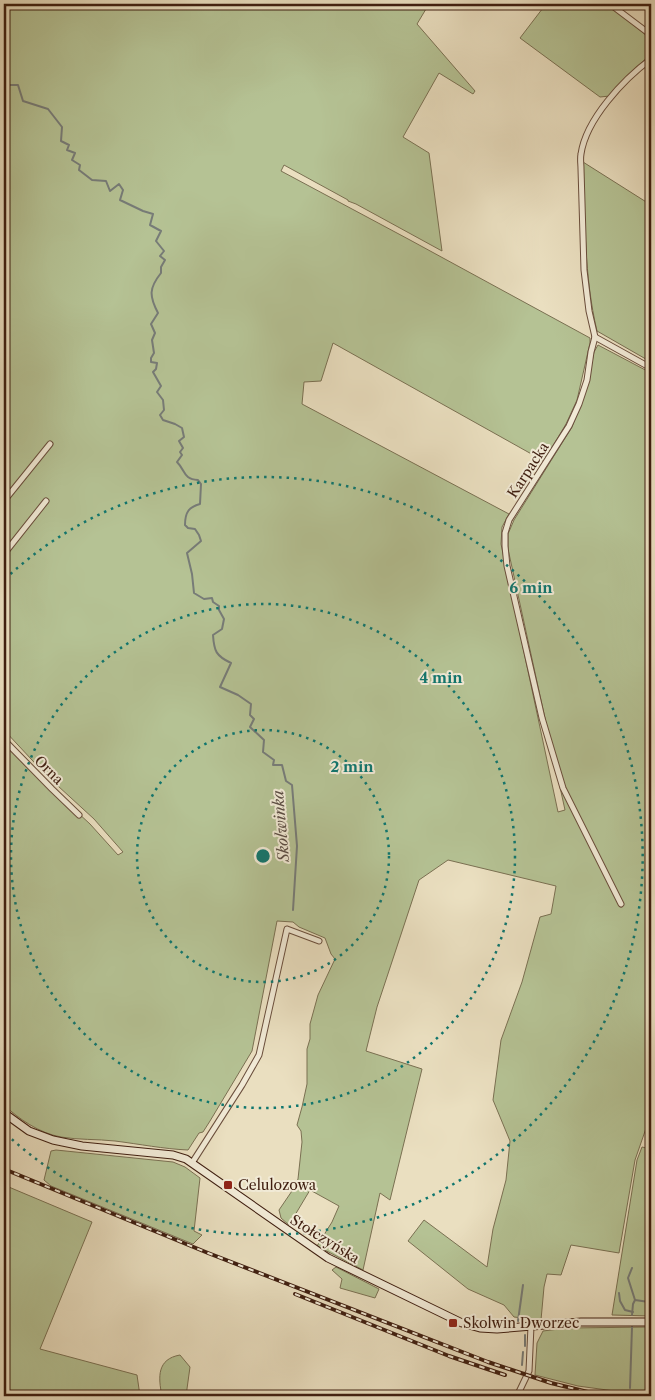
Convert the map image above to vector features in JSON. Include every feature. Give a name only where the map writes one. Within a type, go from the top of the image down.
[{"type":"street","points":[[610,4],[651,36]]},
{"type":"street","name":"Karpacka","points":[[621,904],[563,788],[542,718],[507,566],[505,533],[509,520],[565,432],[579,404],[587,380],[590,352],[595,337],[589,311],[584,270],[581,154],[585,139],[594,121],[611,98],[631,76],[651,59]]},
{"type":"street","points":[[595,337],[651,368]]},
{"type":"street","points":[[4,501],[50,444]]},
{"type":"street","points":[[4,554],[46,501]]},
{"type":"street","name":"Orna","points":[[4,740],[79,815]]},
{"type":"street","points":[[192,1163],[259,1055],[287,929],[319,940]]},
{"type":"street","name":"Stołczyńska","points":[[4,1113],[29,1130],[53,1140],[82,1146],[173,1155],[186,1159],[315,1250],[354,1272],[472,1326],[485,1329],[581,1322],[651,1322]]},
{"type":"street","points":[[517,1396],[530,1371],[531,1326]]},
{"type":"green space","points":[[4,4],[429,4],[417,24],[475,91],[473,94],[439,73],[403,137],[429,153],[442,251],[284,165],[281,171],[590,338],[577,400],[566,424],[544,461],[333,343],[321,381],[304,382],[302,404],[509,514],[502,527],[501,544],[558,812],[565,810],[508,549],[508,534],[514,520],[572,427],[587,386],[594,352],[598,345],[651,373],[651,1114],[635,1160],[619,1253],[571,1245],[561,1275],[547,1274],[541,1320],[514,1317],[504,1305],[468,1289],[408,1241],[424,1220],[487,1267],[493,1229],[506,1180],[510,1141],[493,1100],[501,1040],[522,982],[540,917],[551,914],[556,886],[448,860],[419,880],[377,1007],[366,1051],[422,1069],[390,1200],[380,1193],[363,1270],[317,1246],[332,1222],[339,1206],[310,1190],[289,1225],[281,1218],[279,1210],[298,1179],[302,1142],[301,1131],[297,1125],[307,1084],[307,1049],[310,1039],[310,1024],[318,995],[335,959],[325,938],[299,927],[293,922],[277,921],[252,1051],[203,1132],[199,1133],[188,1150],[53,1135],[30,1125],[4,1105],[4,752],[8,748],[90,824],[118,855],[123,852],[94,819],[46,775],[4,730]]},
{"type":"green space","points":[[546,4],[607,4],[651,39],[651,54],[632,71],[610,96],[600,97],[520,38]]},
{"type":"green space","points":[[583,162],[651,205],[651,362],[597,331],[587,268]]},
{"type":"green space","points":[[642,1147],[651,1149],[651,1316],[612,1315],[637,1160]]},
{"type":"green space","points":[[51,1151],[173,1162],[185,1167],[200,1178],[194,1231],[202,1235],[193,1244],[51,1186],[44,1180]]},
{"type":"green space","points":[[4,1185],[92,1222],[40,1349],[137,1375],[140,1396],[30,1396],[18,1393],[17,1396],[4,1396]]},
{"type":"green space","points":[[336,1267],[379,1289],[375,1298],[340,1288],[342,1279],[332,1270]]},
{"type":"green space","points":[[651,1327],[651,1396],[578,1386],[535,1375],[537,1343],[543,1331],[567,1328]]},
{"type":"green space","points":[[180,1355],[190,1367],[186,1396],[162,1396],[160,1376],[163,1365],[172,1357]]},
{"type":"waterway","name":"Skolwinka","points":[[4,85],[18,85],[23,101],[48,109],[62,127],[61,141],[69,145],[67,150],[75,153],[72,160],[80,165],[79,170],[92,180],[106,181],[110,191],[119,184],[123,190],[120,200],[153,214],[150,225],[161,231],[156,241],[164,251],[160,256],[165,260],[161,267],[161,273],[152,288],[153,302],[158,313],[151,324],[155,333],[152,340],[154,353],[151,362],[157,363],[156,369],[153,372],[161,386],[157,392],[163,400],[164,410],[160,415],[163,420],[182,428],[184,437],[179,441],[183,448],[180,452],[182,455],[177,462],[187,476],[198,480],[201,484],[200,504],[188,511],[185,520],[185,525],[188,528],[195,529],[201,541],[187,553],[194,593],[204,599],[212,598],[213,602],[219,606],[224,619],[222,629],[213,635],[217,652],[222,658],[231,663],[220,687],[238,695],[251,704],[250,715],[254,719],[250,727],[264,740],[263,752],[274,760],[273,765],[282,765],[286,781],[292,785],[297,846],[293,910]]},
{"type":"waterway","points":[[632,1268],[628,1278],[635,1300]]},
{"type":"waterway","points":[[518,1321],[523,1285]]},
{"type":"waterway","points":[[619,1293],[620,1301],[625,1310],[633,1312]]},
{"type":"waterway","points":[[632,1315],[635,1300],[649,1302]]},
{"type":"waterway","points":[[630,1388],[632,1327]]},
{"type":"waterway","points":[[525,1335],[525,1346]]},
{"type":"waterway","points":[[522,1365],[523,1352]]},
{"type":"railway","points":[[4,1169],[208,1253],[488,1362],[551,1383],[604,1396]]},
{"type":"railway","points":[[295,1294],[449,1356],[505,1375]]},
{"type":"place","name":"Celulozowa","points":[[228,1185]]},
{"type":"place","name":"Skolwin Dworzec","points":[[453,1323]]}]
